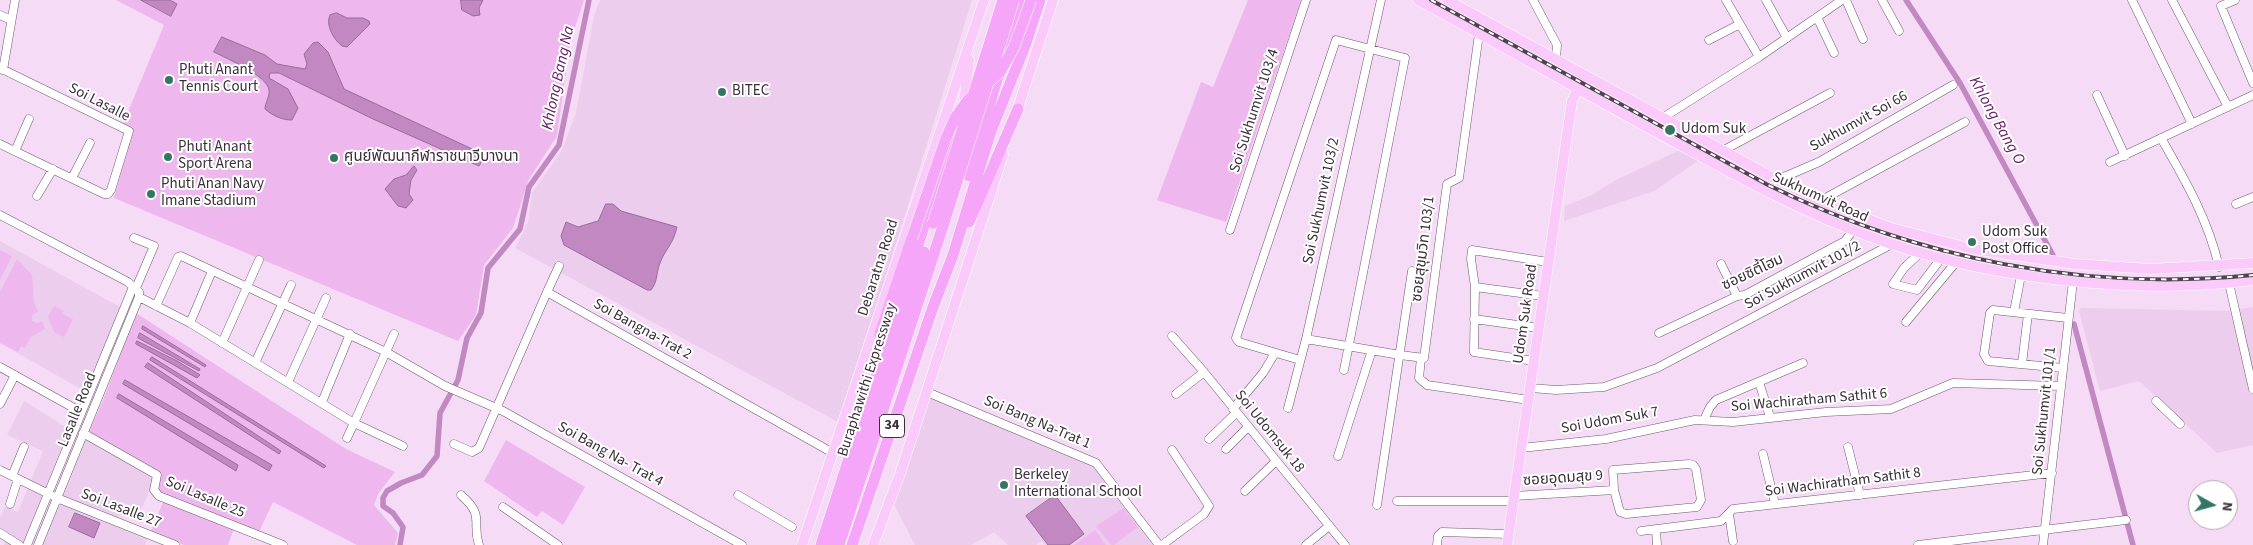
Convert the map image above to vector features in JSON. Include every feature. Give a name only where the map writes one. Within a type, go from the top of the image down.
[{"type":"highway","points":[[874,381],[999,0]]},
{"type":"highway","points":[[938,225],[1003,0]]},
{"type":"highway","points":[[938,225],[1014,0]]},
{"type":"highway","points":[[932,307],[1020,0]]},
{"type":"highway","points":[[880,334],[946,138],[955,118],[968,100],[1000,72],[1014,47],[1031,0]]},
{"type":"highway","points":[[953,255],[991,131],[1025,46],[1040,0]]},
{"type":"highway","points":[[932,307],[1018,109]]},
{"type":"highway","name":"Buraphawithi Expressway","points":[[829,545],[897,340],[938,225]]},
{"type":"highway","name":"Buraphawithi Expressway","points":[[839,545],[938,225]]},
{"type":"highway","points":[[874,381],[884,299]]},
{"type":"highway","name":"34","points":[[852,545],[932,307]]},
{"type":"highway","name":"34","points":[[821,545],[874,381]]},
{"type":"main road","name":"Debaratna Road","points":[[802,545],[984,0]]},
{"type":"main road","name":"34","points":[[873,545],[927,392],[1053,0]]},
{"type":"main road","name":"Sukhumvit Road","points":[[1418,0],[1432,4],[1479,34],[1577,89],[1760,188],[1853,230],[1892,244],[2021,275],[2073,281],[2177,285],[2253,280]]},
{"type":"main road","name":"Sukhumvit Road","points":[[1447,0],[1777,180],[1820,201],[1891,228],[1972,249],[2075,264],[2151,270],[2219,267],[2253,263]]},
{"type":"main road","points":[[964,104],[970,44]]},
{"type":"main road","name":"Udom Suk Road","points":[[1507,545],[1572,101],[1585,76]]},
{"type":"main road","points":[[2073,281],[2075,264]]},
{"type":"street","points":[[2,69],[15,0]]},
{"type":"street","name":"Soi Sukhumvit 103/4","points":[[1230,230],[1306,0]]},
{"type":"street","name":"Soi Sukhumvit 103/2","points":[[1288,408],[1306,339],[1381,0]]},
{"type":"street","points":[[1533,0],[1556,45],[1556,60]]},
{"type":"street","points":[[1726,0],[1759,57]]},
{"type":"street","points":[[1766,0],[1787,38]]},
{"type":"street","points":[[1664,117],[1759,57],[1842,0]]},
{"type":"street","points":[[1846,0],[1863,39]]},
{"type":"street","points":[[1882,0],[1899,31]]},
{"type":"street","points":[[2132,0],[2192,124]]},
{"type":"street","points":[[2172,0],[2228,107]]},
{"type":"street","points":[[2235,0],[2219,3],[2253,83]]},
{"type":"street","points":[[0,14],[11,20]]},
{"type":"street","points":[[1817,17],[1834,53]]},
{"type":"street","points":[[1708,40],[1740,24]]},
{"type":"street","name":"ซอยสุขุมวิท 103/1","points":[[1422,358],[1447,184],[1459,178],[1479,34]]},
{"type":"street","points":[[1300,360],[1239,342],[1236,338],[1336,40],[1405,58],[1344,370]]},
{"type":"street","name":"Soi Lasalle","points":[[0,144],[104,194],[110,192],[129,131],[2,69]]},
{"type":"street","name":"Sukhumvit Soi 66","points":[[1777,180],[1819,162],[1953,85]]},
{"type":"street","points":[[1724,150],[1830,93]]},
{"type":"street","points":[[2097,95],[2125,156]]},
{"type":"street","points":[[2110,162],[2253,96]]},
{"type":"street","points":[[15,151],[30,119]]},
{"type":"street","points":[[1820,201],[1965,122]]},
{"type":"street","points":[[2161,138],[2201,210],[2213,241],[2219,267]]},
{"type":"street","points":[[72,178],[90,142]]},
{"type":"street","points":[[37,196],[53,169]]},
{"type":"street","points":[[2236,204],[2253,197]]},
{"type":"street","points":[[0,215],[128,282],[135,288],[139,297],[190,323],[354,423],[403,446]]},
{"type":"street","name":"ซอยซิตี้โฮม","points":[[1659,333],[1737,296],[1746,295],[1845,241],[1853,230]]},
{"type":"street","name":"Lasalle Road","points":[[27,545],[112,337],[154,246],[134,238]]},
{"type":"street","name":"Soi Sukhumvit 101/2","points":[[1531,388],[1556,390],[1604,387],[1657,368],[1892,244]]},
{"type":"street","points":[[1534,361],[1474,352],[1475,286],[1471,259],[1472,250],[1548,262]]},
{"type":"street","points":[[1921,252],[1904,268],[1892,284],[1917,290],[1942,257]]},
{"type":"street","name":"Soi Bang Na- Trat 4","points":[[156,306],[179,256],[350,334],[445,386],[497,408],[742,545]]},
{"type":"street","points":[[222,343],[259,260]]},
{"type":"street","points":[[1906,322],[1957,261]]},
{"type":"street","points":[[1721,264],[1737,296]]},
{"type":"street","points":[[454,444],[476,452],[558,266]]},
{"type":"street","points":[[190,323],[212,271]]},
{"type":"street","points":[[1377,505],[1412,271]]},
{"type":"street","points":[[2014,312],[2021,275]]},
{"type":"street","name":"Soi Sukhumvit 101/1","points":[[2043,545],[2073,281]]},
{"type":"street","points":[[2230,283],[2253,390]]},
{"type":"street","points":[[255,363],[291,285]]},
{"type":"street","points":[[1475,286],[1543,296]]},
{"type":"street","name":"Soi Bangna-Trat 2","points":[[547,292],[833,453]]},
{"type":"street","name":"Lasalle Road","points":[[38,545],[139,297]]},
{"type":"street","points":[[288,382],[326,298]]},
{"type":"street","points":[[2063,368],[1988,361],[1984,354],[1990,313],[1993,310],[2068,318]]},
{"type":"street","points":[[2022,364],[2028,314]]},
{"type":"street","points":[[1474,319],[1539,328]]},
{"type":"street","points":[[322,402],[350,334]]},
{"type":"street","points":[[347,438],[394,334]]},
{"type":"street","name":"Soi Udomsuk 18","points":[[1172,336],[1204,372],[1345,545]]},
{"type":"street","points":[[112,337],[121,340]]},
{"type":"street","points":[[1306,339],[1400,356],[1422,358],[1419,378],[1427,385],[1529,400]]},
{"type":"street","points":[[1338,456],[1372,350]]},
{"type":"street","points":[[1209,439],[1235,411],[1275,353]]},
{"type":"street","points":[[1704,420],[1710,407],[1716,400],[1803,363]]},
{"type":"street","points":[[0,367],[81,412]]},
{"type":"street","points":[[1176,394],[1204,372]]},
{"type":"street","points":[[0,404],[16,375]]},
{"type":"street","points":[[1759,382],[1770,417]]},
{"type":"street","name":"Soi Wachiratham Sathit 6","points":[[1704,420],[1733,422],[1826,412],[1891,409],[1953,383],[2062,386]]},
{"type":"street","name":"Soi Bang Na-Trat 1","points":[[927,392],[1096,463],[1160,545]]},
{"type":"street","points":[[2156,401],[2180,424]]},
{"type":"street","name":"Soi Udom Suk 7","points":[[1521,448],[1606,440],[1695,420],[1704,420]]},
{"type":"street","points":[[1226,449],[1248,427]]},
{"type":"street","name":"Soi Lasalle 25","points":[[83,433],[157,475],[154,490],[159,496],[283,545]]},
{"type":"street","points":[[10,504],[24,447]]},
{"type":"street","points":[[1848,447],[1860,494]]},
{"type":"street","points":[[1160,545],[1204,514],[1209,506],[1172,450]]},
{"type":"street","points":[[1763,454],[1775,504]]},
{"type":"street","points":[[1245,491],[1276,461]]},
{"type":"street","points":[[1689,464],[1693,465],[1696,469],[1701,500],[1698,507],[1622,514],[1614,490],[1612,472],[1615,469],[1689,464]]},
{"type":"street","name":"Soi Lasalle 27","points":[[0,470],[57,498],[175,545]]},
{"type":"street","name":"Soi Wachiratham Sathit 8","points":[[1641,531],[1721,521],[1733,509],[2052,473]]},
{"type":"street","name":"ซอยอุดมสุข 9","points":[[1397,501],[1514,498],[1614,490]]},
{"type":"street","points":[[738,495],[792,527]]},
{"type":"street","points":[[460,496],[471,505],[477,516],[476,537],[479,545]]},
{"type":"street","points":[[504,507],[558,545]]},
{"type":"street","points":[[1729,514],[1733,541]]},
{"type":"street","points":[[1918,545],[2126,520]]},
{"type":"street","points":[[1306,545],[1329,526]]},
{"type":"street","points":[[1656,530],[1657,545]]},
{"type":"street","points":[[1437,545],[1438,536],[1442,532],[1509,534]]},
{"type":"street","points":[[0,533],[19,545]]},
{"type":"shaded area","name":"ศูนย์พัฒนากีฬาราชนาวีบางนา","points":[[116,0],[584,0],[570,43],[557,136],[529,179],[513,228],[484,265],[476,315],[458,341],[114,198],[133,128],[123,124],[164,25]]},
{"type":"shaded area","points":[[141,0],[170,0],[177,4],[171,16]]},
{"type":"shaded area","points":[[461,0],[483,0],[479,8],[480,15],[473,16],[462,10]]},
{"type":"shaded area","points":[[600,0],[972,0],[840,423],[515,248],[528,222],[532,193],[562,150],[576,113],[594,16]]},
{"type":"shaded area","points":[[1248,0],[1301,0],[1226,222],[1157,200],[1201,82],[1213,87]]},
{"type":"shaded area","points":[[337,13],[347,18],[363,18],[369,21],[370,24],[347,47],[339,43],[329,28],[330,15]]},
{"type":"shaded area","points":[[222,37],[265,55],[277,64],[305,69],[307,64],[304,54],[313,43],[318,42],[328,52],[344,89],[485,155],[479,166],[373,119],[279,73],[270,73],[269,78],[288,89],[298,108],[292,120],[271,114],[265,109],[269,95],[267,84],[246,68],[214,52]]},
{"type":"shaded area","points":[[1680,150],[1698,161],[1654,191],[1564,221],[1565,206],[1592,195],[1616,180]]},
{"type":"shaded area","points":[[414,166],[417,170],[411,180],[409,194],[413,200],[406,208],[398,206],[385,189],[394,179],[406,175]]},
{"type":"shaded area","points":[[606,204],[613,204],[621,211],[677,227],[660,263],[655,283],[651,290],[647,290],[564,245],[561,236],[566,222],[578,227],[598,221]]},
{"type":"shaded area","points":[[0,241],[120,307],[86,392],[0,343]]},
{"type":"shaded area","points":[[0,250],[12,256],[0,280]]},
{"type":"shaded area","points":[[17,259],[32,275],[34,302],[38,312],[32,315],[32,321],[37,323],[42,321],[45,329],[31,337],[25,348],[21,346],[18,352],[0,343],[0,292]]},
{"type":"shaded area","points":[[54,306],[64,311],[62,314],[73,319],[64,337],[54,332],[48,317]]},
{"type":"shaded area","points":[[2253,307],[2253,445],[2217,453],[2139,381],[2100,391],[2079,311],[2081,308],[2227,311]]},
{"type":"shaded area","points":[[136,313],[346,449],[395,472],[378,494],[374,505],[398,533],[395,545],[357,545],[273,502],[259,532],[161,494],[157,487],[162,473],[89,432]]},
{"type":"shaded area","points":[[143,326],[206,365],[205,367],[142,329]]},
{"type":"shaded area","points":[[140,333],[200,369],[199,371],[138,338]]},
{"type":"shaded area","points":[[137,341],[200,375],[197,378],[136,344]]},
{"type":"shaded area","points":[[152,357],[326,466],[324,468],[150,360]]},
{"type":"shaded area","points":[[148,363],[281,451],[279,454],[145,367]]},
{"type":"shaded area","points":[[125,380],[272,465],[269,471],[123,384]]},
{"type":"shaded area","points":[[119,394],[238,465],[236,471],[117,398]]},
{"type":"shaded area","name":"Berkeley International School","points":[[930,397],[1093,466],[1152,545],[1045,545],[1042,541],[1036,545],[1008,545],[994,532],[971,545],[915,545],[894,504]]},
{"type":"shaded area","points":[[24,401],[69,429],[22,545],[4,545],[5,542],[0,539],[0,518],[5,507],[18,512],[43,451],[7,435]]},
{"type":"shaded area","points":[[86,437],[155,477],[141,510],[124,503],[118,519],[151,531],[145,545],[41,545],[70,480]]},
{"type":"shaded area","points":[[506,440],[585,487],[563,525],[542,511],[537,517],[484,481]]},
{"type":"shaded area","points":[[1055,495],[1084,534],[1069,545],[1048,545],[1026,516]]},
{"type":"shaded area","points":[[164,500],[234,528],[228,545],[184,545],[151,531]]},
{"type":"shaded area","points":[[1124,508],[1138,527],[1114,545],[1111,545],[1096,526]]},
{"type":"shaded area","points":[[75,513],[100,523],[94,538],[69,527]]},
{"type":"shaded area","points":[[1095,530],[1106,545],[1074,545]]},
{"type":"waterway","name":"Khlong Bang Na","points":[[400,545],[403,527],[393,513],[383,506],[383,498],[387,491],[422,475],[437,456],[440,413],[458,380],[467,338],[481,313],[488,268],[520,229],[529,187],[559,145],[589,0]]},
{"type":"waterway","name":"Khlong Bang O","points":[[1906,0],[1960,83],[2055,259]]},
{"type":"waterway","name":"Khlong Bang O","points":[[2074,324],[2133,545]]},
{"type":"railway","points":[[1431,0],[1768,185],[1825,211],[1884,233],[2004,264],[2066,274],[2128,279],[2190,279],[2253,275]]},
{"type":"place","name":"Phuti Anant Tennis Court","points":[[169,80]]},
{"type":"place","name":"BITEC","points":[[722,92]]},
{"type":"place","name":"Udom Suk","points":[[1670,130]]},
{"type":"place","name":"Phuti Anant Sport Arena","points":[[168,157]]},
{"type":"place","name":"ศูนย์พัฒนากีฬาราชนาวีบางนา","points":[[334,158]]},
{"type":"place","name":"Phuti Anan Navy Imane Stadium","points":[[151,194]]},
{"type":"place","name":"Udom Suk Post Office","points":[[1972,242]]},
{"type":"place","name":"Berkeley International School","points":[[1004,485]]}]
